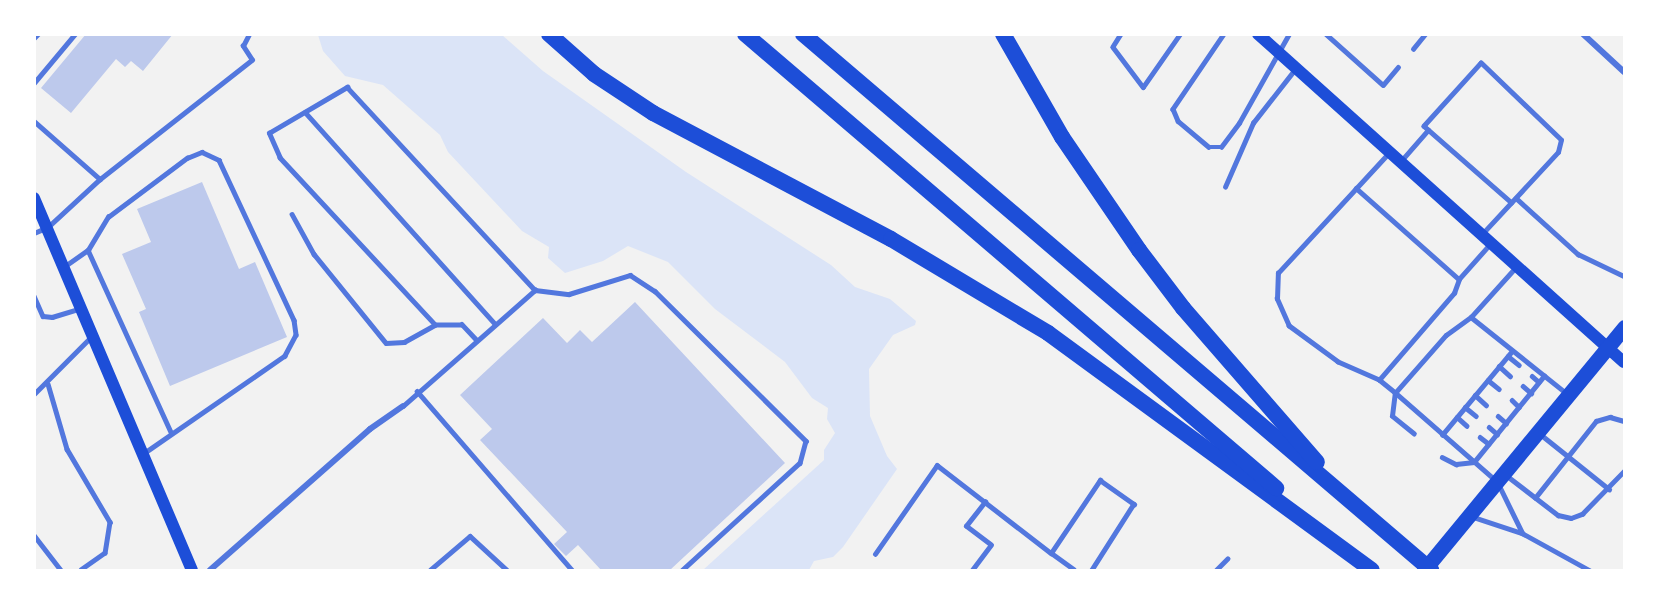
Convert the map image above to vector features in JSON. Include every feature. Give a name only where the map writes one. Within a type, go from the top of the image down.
[{"type":"highway","points":[[549,34],[594,74],[653,113],[891,238],[1048,333],[1372,570]]},
{"type":"highway","points":[[745,34],[1372,570]]},
{"type":"highway","points":[[1003,34],[1077,160],[1162,281],[1273,413],[1364,513]]},
{"type":"highway","points":[[805,36],[1431,570]]},
{"type":"main road","points":[[1258,34],[1488,237],[1624,362]]},
{"type":"main road","points":[[34,198],[83,308],[192,570]]},
{"type":"main road","points":[[1424,570],[1569,394],[1610,348],[1624,327]]},
{"type":"street","points":[[1583,34],[1624,72]]},
{"type":"street","points":[[210,570],[370,429],[403,406]]},
{"type":"lane","points":[[34,38],[38,34]]},
{"type":"lane","points":[[34,83],[75,34]]},
{"type":"lane","points":[[34,233],[48,227],[100,179],[252,60],[243,46],[249,34]]},
{"type":"lane","points":[[1121,34],[1113,47],[1143,87],[1180,34]]},
{"type":"lane","points":[[1224,34],[1173,109],[1178,121],[1209,147],[1221,147],[1239,123],[1289,34]]},
{"type":"lane","points":[[1413,49],[1425,34]]},
{"type":"lane","points":[[1327,36],[1383,85],[1398,67]]},
{"type":"lane","points":[[1379,380],[1454,293],[1459,279],[1514,200],[1558,152],[1561,140],[1481,63],[1424,126],[1514,200],[1578,254],[1624,276]]},
{"type":"lane","points":[[1225,187],[1253,123],[1296,68]]},
{"type":"lane","points":[[435,325],[280,158],[268,134],[347,87],[535,290],[569,294],[630,275],[655,291],[806,441],[800,464],[684,570]]},
{"type":"lane","points":[[305,112],[495,324]]},
{"type":"lane","points":[[34,121],[100,179]]},
{"type":"lane","points":[[1401,161],[1428,130]]},
{"type":"lane","points":[[65,266],[88,250],[108,216],[188,158],[202,152],[219,160],[294,320],[293,345],[285,356],[171,432],[143,455]]},
{"type":"lane","points":[[1390,152],[1278,273],[1277,299],[1289,326],[1338,362],[1379,380],[1474,462],[1535,498],[1558,515],[1571,518],[1582,514],[1609,489],[1624,471]]},
{"type":"lane","points":[[1356,188],[1459,279]]},
{"type":"lane","points":[[292,214],[314,254],[386,343],[404,342],[435,325],[462,325],[476,340]]},
{"type":"lane","points":[[88,250],[171,432]]},
{"type":"lane","points":[[1414,434],[1392,416],[1395,393],[1446,334],[1471,317],[1518,264]]},
{"type":"lane","points":[[403,406],[417,391],[535,290]]},
{"type":"lane","points":[[34,296],[43,316],[52,317],[83,308]]},
{"type":"lane","points":[[1471,317],[1569,394]]},
{"type":"lane","points":[[34,394],[48,384],[94,334]]},
{"type":"lane","points":[[1442,435],[1512,351]]},
{"type":"lane","points":[[1508,356],[1519,365]]},
{"type":"lane","points":[[1499,366],[1510,376]]},
{"type":"lane","points":[[1532,376],[1539,382]]},
{"type":"lane","points":[[1442,457],[1456,464],[1474,462],[1545,376]]},
{"type":"lane","points":[[1488,380],[1499,389]]},
{"type":"lane","points":[[48,384],[67,449],[110,522],[105,553],[81,570]]},
{"type":"lane","points":[[1523,386],[1531,393]]},
{"type":"lane","points":[[417,391],[572,570]]},
{"type":"lane","points":[[1475,395],[1486,405]]},
{"type":"lane","points":[[1512,400],[1519,407]]},
{"type":"lane","points":[[1465,407],[1476,416]]},
{"type":"lane","points":[[1498,416],[1506,423]]},
{"type":"lane","points":[[1457,417],[1467,426]]},
{"type":"lane","points":[[1535,498],[1596,421],[1610,417],[1624,421]]},
{"type":"lane","points":[[1489,427],[1497,434]]},
{"type":"lane","points":[[1538,432],[1609,489]]},
{"type":"lane","points":[[1480,437],[1489,444]]},
{"type":"lane","points":[[875,554],[938,465],[1074,570]]},
{"type":"lane","points":[[1500,478],[1522,533]]},
{"type":"lane","points":[[1051,553],[1100,480],[1134,504],[1092,570]]},
{"type":"lane","points":[[972,570],[991,545],[966,526],[985,502]]},
{"type":"lane","points":[[1474,510],[1522,533],[1589,570]]},
{"type":"lane","points":[[34,535],[61,570]]},
{"type":"lane","points":[[430,570],[470,536],[507,570]]},
{"type":"lane","points":[[1216,570],[1227,559]]},
{"type":"shaded area","points":[[318,35],[502,35],[543,71],[686,172],[831,265],[855,287],[890,299],[916,321],[915,325],[893,335],[869,369],[870,416],[887,456],[897,469],[843,547],[833,557],[814,561],[809,570],[703,570],[824,460],[824,450],[835,433],[827,419],[828,408],[812,398],[785,362],[715,309],[668,262],[628,246],[603,261],[565,273],[548,258],[549,247],[522,231],[448,152],[440,135],[383,85],[345,76],[323,51]]},
{"type":"building","points":[[86,34],[173,34],[143,71],[131,61],[125,67],[116,59],[71,113],[41,88]]},
{"type":"building","points":[[202,182],[239,269],[255,262],[287,337],[170,386],[139,312],[146,309],[122,254],[151,242],[137,209]]},
{"type":"building","points":[[635,302],[785,463],[670,570],[601,570],[578,545],[566,556],[554,544],[567,532],[480,440],[492,429],[460,395],[543,318],[567,343],[580,330],[592,342]]}]
